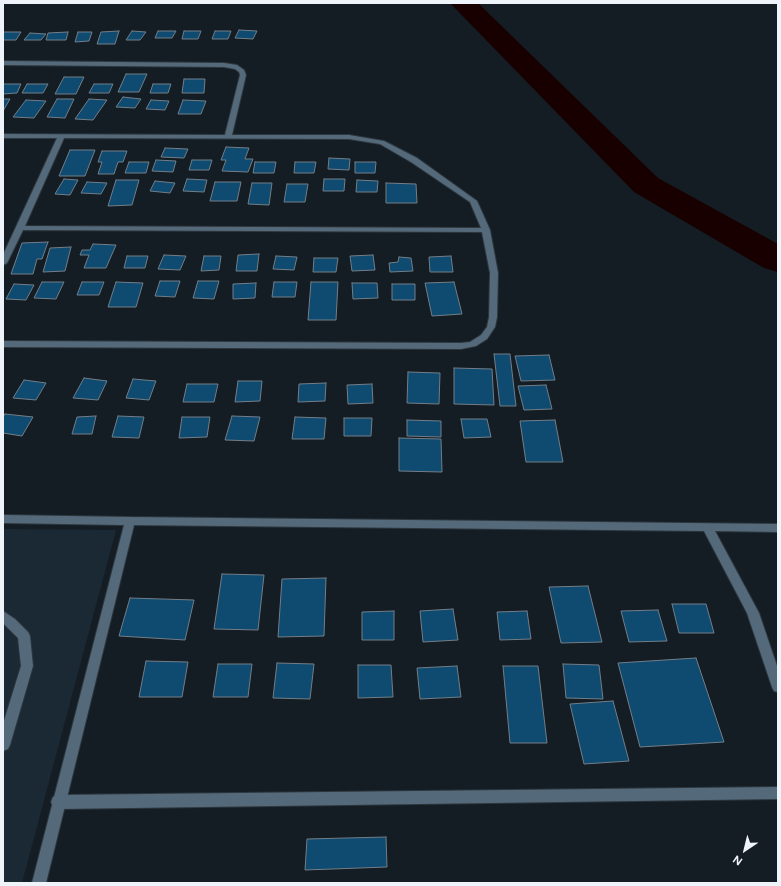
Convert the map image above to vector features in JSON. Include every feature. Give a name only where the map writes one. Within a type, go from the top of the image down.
[{"type":"street","points":[[3,63],[224,65],[237,67],[242,71],[243,75],[228,136]]},
{"type":"street","points":[[3,136],[349,137],[382,142],[414,160],[473,201],[486,230],[494,273],[493,317],[491,327],[484,337],[473,344],[461,346],[3,344]]},
{"type":"street","points":[[3,263],[61,137]]},
{"type":"street","points":[[20,228],[486,230]]},
{"type":"street","points":[[3,519],[778,528]]},
{"type":"street","points":[[39,883],[58,802],[130,521]]},
{"type":"street","points":[[707,527],[753,613],[778,686]]},
{"type":"street","points":[[3,616],[24,636],[27,666],[3,745]]},
{"type":"street","points":[[58,802],[778,793]]},
{"type":"shaded area","points":[[3,529],[116,530],[22,883],[3,883]]},
{"type":"building","points":[[239,30],[257,31],[253,39],[235,38]]},
{"type":"building","points":[[119,31],[115,44],[97,44],[101,32]]},
{"type":"building","points":[[132,31],[146,32],[140,40],[126,40]]},
{"type":"building","points":[[158,31],[176,31],[172,38],[155,38]]},
{"type":"building","points":[[184,31],[201,31],[198,39],[182,39]]},
{"type":"building","points":[[215,31],[231,31],[228,39],[212,39]]},
{"type":"building","points":[[3,32],[21,32],[16,40],[3,40]]},
{"type":"building","points":[[68,32],[66,40],[46,40],[48,33]]},
{"type":"building","points":[[78,32],[92,32],[89,41],[75,42]]},
{"type":"building","points":[[30,33],[46,34],[41,40],[24,40]]},
{"type":"building","points":[[126,74],[147,74],[139,92],[118,92]]},
{"type":"building","points":[[64,77],[84,77],[76,94],[55,94]]},
{"type":"building","points":[[184,79],[205,79],[204,93],[182,93]]},
{"type":"building","points":[[3,84],[21,84],[17,93],[3,94]]},
{"type":"building","points":[[27,84],[48,84],[43,93],[22,93]]},
{"type":"building","points":[[94,84],[113,84],[109,93],[89,93]]},
{"type":"building","points":[[153,84],[171,84],[168,93],[150,93]]},
{"type":"building","points":[[123,97],[141,99],[135,108],[116,107]]},
{"type":"building","points":[[3,99],[10,99],[3,111]]},
{"type":"building","points":[[57,99],[74,99],[65,118],[47,117]]},
{"type":"building","points":[[89,99],[107,100],[93,120],[75,119]]},
{"type":"building","points":[[26,100],[46,101],[34,118],[13,117]]},
{"type":"building","points":[[151,100],[169,101],[165,110],[146,109]]},
{"type":"building","points":[[183,100],[206,101],[201,114],[178,114]]},
{"type":"building","points":[[226,147],[249,148],[245,159],[253,159],[248,172],[222,171],[226,160],[221,160]]},
{"type":"building","points":[[165,148],[188,149],[184,158],[161,157]]},
{"type":"building","points":[[70,150],[95,150],[85,176],[59,176]]},
{"type":"building","points":[[102,151],[127,151],[123,162],[118,162],[114,174],[98,174],[102,162],[98,162]]},
{"type":"building","points":[[329,158],[350,159],[349,170],[328,169]]},
{"type":"building","points":[[156,160],[176,161],[173,172],[152,171]]},
{"type":"building","points":[[192,160],[212,160],[209,170],[189,170]]},
{"type":"building","points":[[129,162],[149,162],[146,173],[125,173]]},
{"type":"building","points":[[255,162],[276,162],[274,173],[253,173]]},
{"type":"building","points":[[295,162],[316,162],[314,173],[294,173]]},
{"type":"building","points":[[355,162],[376,162],[375,173],[355,173]]},
{"type":"building","points":[[64,179],[78,180],[70,195],[55,194]]},
{"type":"building","points":[[187,179],[207,180],[204,192],[183,191]]},
{"type":"building","points":[[324,179],[345,179],[344,191],[323,191]]},
{"type":"building","points":[[116,180],[139,180],[132,205],[108,206]]},
{"type":"building","points":[[357,180],[378,181],[377,192],[356,192]]},
{"type":"building","points":[[155,181],[175,183],[170,193],[150,191]]},
{"type":"building","points":[[87,182],[107,183],[101,194],[81,193]]},
{"type":"building","points":[[215,182],[241,182],[237,201],[210,201]]},
{"type":"building","points":[[252,183],[272,183],[269,205],[248,204]]},
{"type":"building","points":[[386,183],[416,184],[417,203],[386,203]]},
{"type":"building","points":[[287,184],[308,184],[305,202],[284,202]]},
{"type":"building","points":[[48,242],[42,259],[37,259],[33,274],[11,274],[22,243]]},
{"type":"building","points":[[93,244],[116,245],[106,268],[84,268],[89,255],[80,255],[82,250],[90,250]]},
{"type":"building","points":[[71,247],[65,271],[43,272],[50,248]]},
{"type":"building","points":[[259,254],[257,271],[236,271],[238,255]]},
{"type":"building","points":[[164,255],[186,256],[180,270],[158,269]]},
{"type":"building","points":[[373,255],[375,270],[352,271],[350,256]]},
{"type":"building","points":[[127,256],[148,256],[145,268],[124,268]]},
{"type":"building","points":[[204,256],[221,256],[219,270],[201,271]]},
{"type":"building","points":[[276,256],[297,257],[294,270],[273,269]]},
{"type":"building","points":[[451,256],[453,272],[430,272],[429,257]]},
{"type":"building","points":[[399,257],[411,258],[413,271],[390,272],[389,263],[398,262]]},
{"type":"building","points":[[314,258],[338,258],[336,272],[313,272]]},
{"type":"building","points":[[160,281],[180,281],[175,297],[155,296]]},
{"type":"building","points":[[198,281],[219,281],[214,299],[193,298]]},
{"type":"building","points":[[42,282],[64,282],[56,299],[34,298]]},
{"type":"building","points":[[82,282],[104,282],[99,295],[77,295]]},
{"type":"building","points":[[116,282],[143,283],[136,307],[108,307]]},
{"type":"building","points":[[274,282],[297,282],[295,297],[272,297]]},
{"type":"building","points":[[311,282],[338,282],[336,320],[308,320]]},
{"type":"building","points":[[454,282],[462,314],[432,316],[425,283]]},
{"type":"building","points":[[256,283],[255,298],[233,299],[233,284]]},
{"type":"building","points":[[352,283],[377,283],[378,298],[353,299]]},
{"type":"building","points":[[14,284],[34,285],[26,300],[6,299]]},
{"type":"building","points":[[392,284],[415,284],[415,300],[392,300]]},
{"type":"building","points":[[494,354],[510,354],[516,406],[500,406]]},
{"type":"building","points":[[549,355],[555,380],[521,381],[515,356]]},
{"type":"building","points":[[454,368],[492,369],[494,405],[454,404]]},
{"type":"building","points":[[408,372],[440,373],[439,404],[407,403]]},
{"type":"building","points":[[84,378],[107,381],[98,400],[73,398]]},
{"type":"building","points":[[133,379],[156,381],[149,400],[126,398]]},
{"type":"building","points":[[24,380],[46,383],[36,400],[13,398]]},
{"type":"building","points":[[238,381],[262,381],[260,401],[235,402]]},
{"type":"building","points":[[326,383],[325,401],[298,402],[299,384]]},
{"type":"building","points":[[187,384],[218,384],[214,402],[183,402]]},
{"type":"building","points":[[372,384],[373,403],[348,404],[347,385]]},
{"type":"building","points":[[546,385],[552,409],[524,410],[518,386]]},
{"type":"building","points":[[5,414],[33,417],[22,436],[3,433],[3,417]]},
{"type":"building","points":[[96,416],[92,434],[72,434],[77,417]]},
{"type":"building","points":[[118,416],[144,417],[139,438],[112,437]]},
{"type":"building","points":[[232,416],[260,417],[254,441],[225,440]]},
{"type":"building","points":[[182,417],[210,417],[207,437],[179,438]]},
{"type":"building","points":[[295,417],[326,418],[324,439],[292,439]]},
{"type":"building","points":[[344,418],[372,418],[371,436],[344,436]]},
{"type":"building","points":[[461,419],[487,419],[491,437],[464,438]]},
{"type":"building","points":[[407,420],[441,421],[441,437],[407,436]]},
{"type":"building","points":[[555,420],[563,462],[526,462],[520,421]]},
{"type":"building","points":[[399,438],[441,439],[442,472],[399,471]]},
{"type":"building","points":[[222,574],[264,575],[258,630],[214,629]]},
{"type":"building","points":[[326,578],[324,636],[278,637],[282,579]]},
{"type":"building","points":[[588,586],[602,642],[561,643],[549,587]]},
{"type":"building","points":[[130,598],[194,600],[185,640],[119,636]]},
{"type":"building","points":[[672,604],[706,604],[714,633],[679,633]]},
{"type":"building","points":[[453,609],[458,640],[423,642],[420,611]]},
{"type":"building","points":[[658,610],[667,641],[629,642],[621,611]]},
{"type":"building","points":[[394,611],[394,640],[362,640],[362,612]]},
{"type":"building","points":[[527,611],[531,639],[500,640],[497,612]]},
{"type":"building","points":[[696,658],[724,742],[640,747],[618,663]]},
{"type":"building","points":[[146,661],[188,662],[182,697],[139,697]]},
{"type":"building","points":[[277,663],[314,664],[310,699],[273,698]]},
{"type":"building","points":[[218,664],[252,664],[248,697],[213,697]]},
{"type":"building","points":[[563,664],[599,665],[603,699],[566,698]]},
{"type":"building","points":[[358,665],[391,665],[393,697],[358,698]]},
{"type":"building","points":[[457,666],[461,697],[420,699],[417,668]]},
{"type":"building","points":[[503,666],[538,666],[547,743],[510,743]]},
{"type":"building","points":[[613,701],[629,761],[584,764],[570,704]]},
{"type":"building","points":[[386,837],[387,867],[305,870],[307,839]]},
{"type":"waterway","points":[[463,3],[646,185],[778,260]]}]
